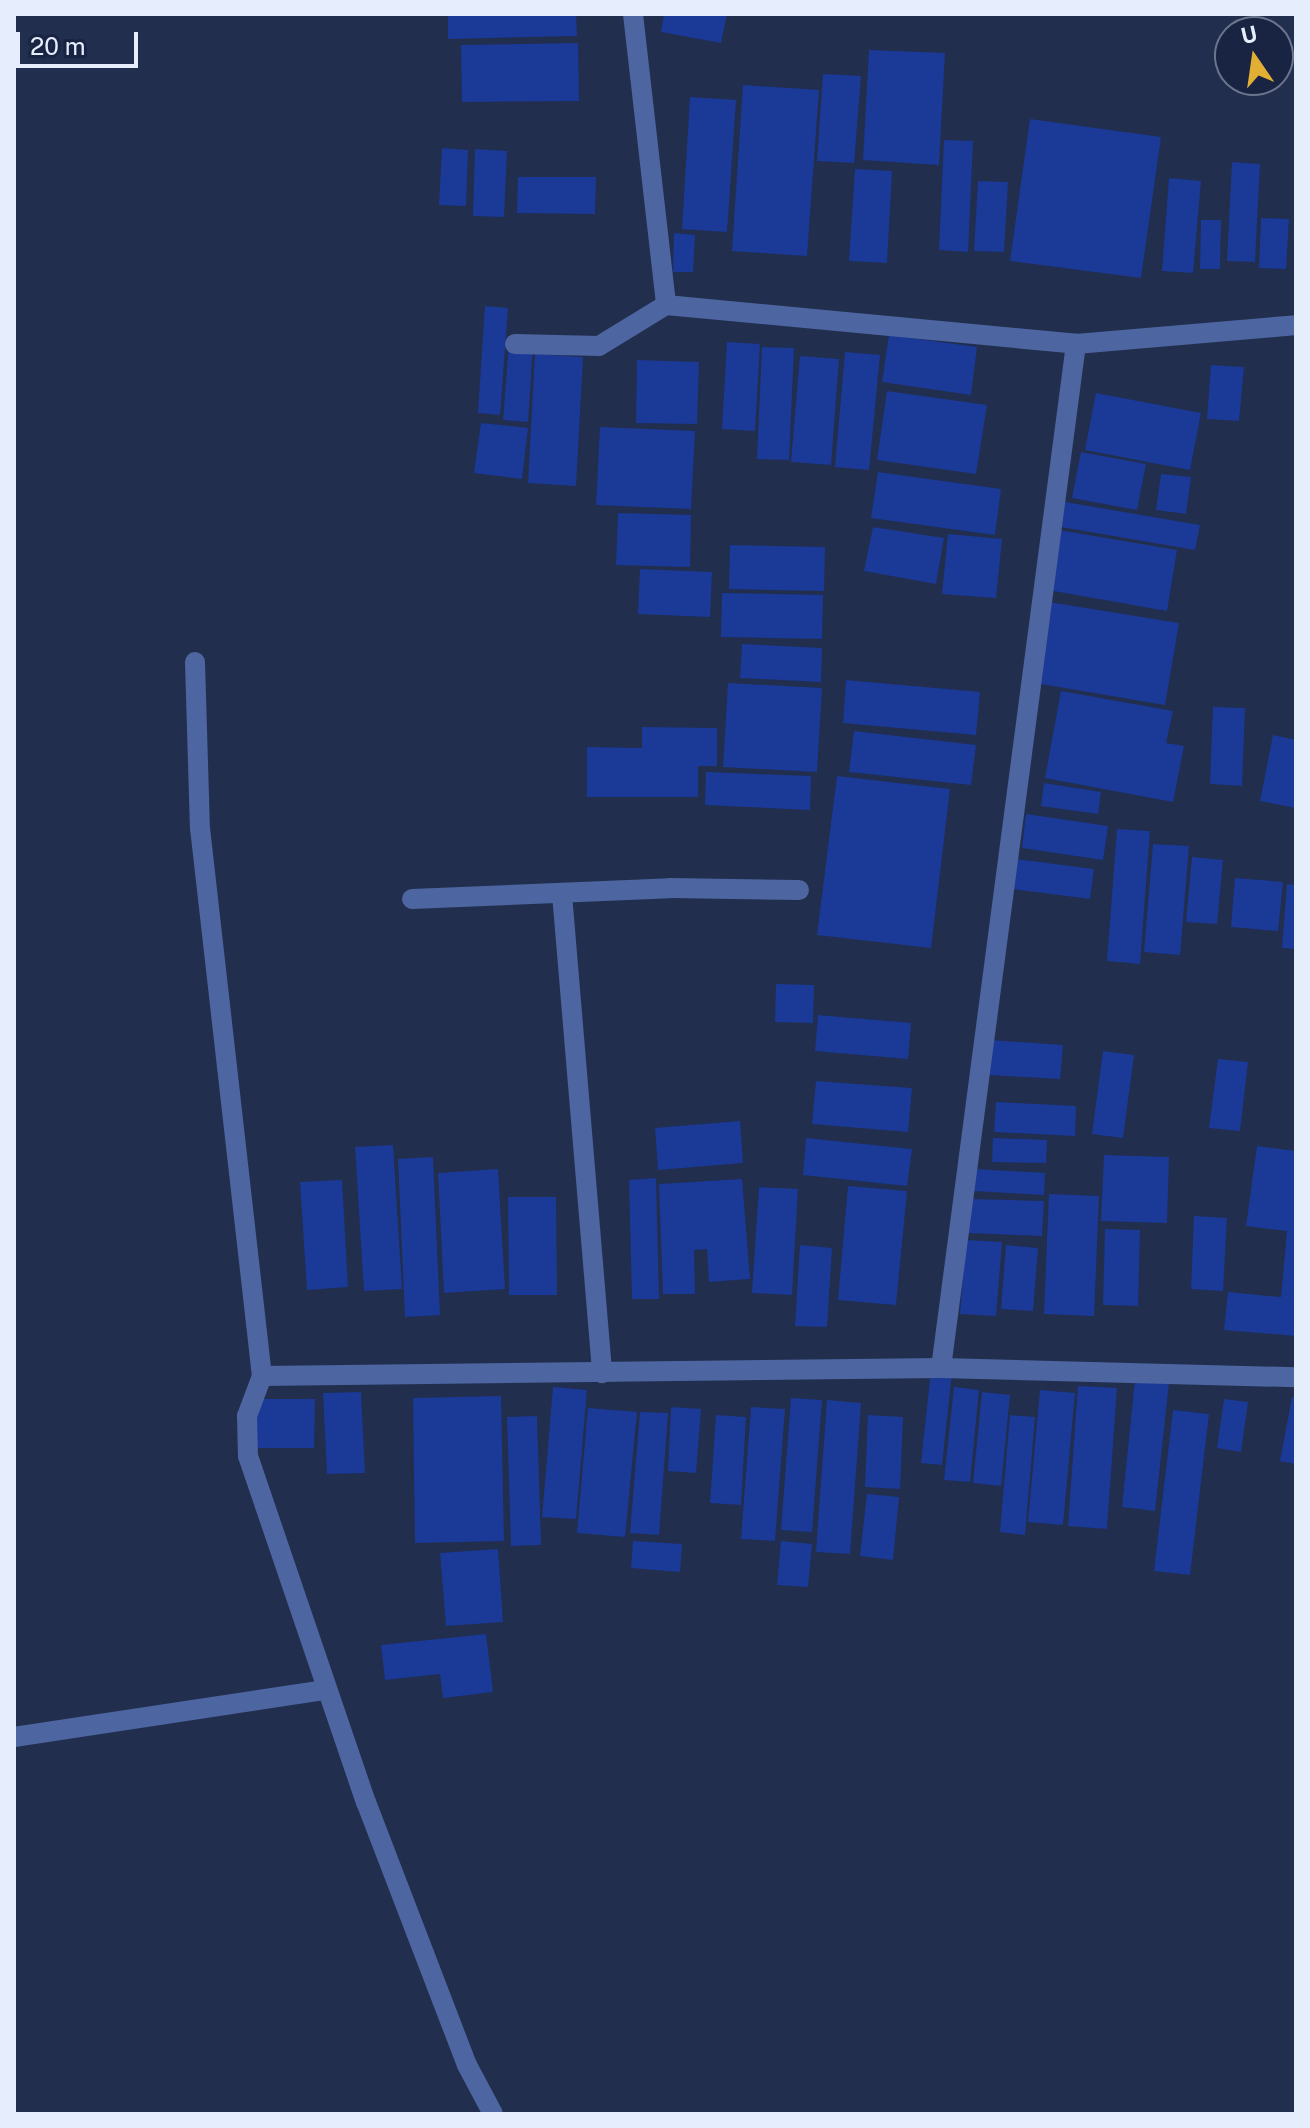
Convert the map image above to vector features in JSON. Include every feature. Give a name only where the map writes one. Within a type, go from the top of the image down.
[{"type":"street","points":[[633,14],[666,305]]},
{"type":"street","points":[[515,344],[599,346],[666,305],[1076,344],[1296,325]]},
{"type":"street","points":[[941,1368],[1076,344]]},
{"type":"street","points":[[195,662],[201,842],[262,1376],[247,1416],[248,1456],[325,1690],[422,1952],[493,2114]]},
{"type":"street","points":[[412,899],[799,890]]},
{"type":"street","points":[[562,894],[602,1373]]},
{"type":"street","points":[[262,1376],[941,1368],[1296,1377]]},
{"type":"street","points":[[14,1737],[325,1690]]},
{"type":"building","points":[[448,14],[576,14],[577,36],[448,39]]},
{"type":"building","points":[[664,14],[727,14],[721,43],[661,32]]},
{"type":"building","points":[[578,43],[579,101],[462,102],[461,45]]},
{"type":"building","points":[[869,50],[945,53],[939,165],[863,160]]},
{"type":"building","points":[[823,74],[861,76],[854,163],[817,161]]},
{"type":"building","points":[[743,85],[819,90],[807,256],[732,251]]},
{"type":"building","points":[[690,97],[736,100],[727,232],[682,229]]},
{"type":"building","points":[[1030,119],[1161,137],[1141,278],[1010,261]]},
{"type":"building","points":[[944,140],[973,141],[968,252],[939,250]]},
{"type":"building","points":[[442,148],[468,150],[466,206],[439,205]]},
{"type":"building","points":[[475,149],[507,151],[504,217],[473,216]]},
{"type":"building","points":[[1232,162],[1260,164],[1255,262],[1227,261]]},
{"type":"building","points":[[855,169],[892,171],[887,263],[849,261]]},
{"type":"building","points":[[518,177],[596,177],[595,214],[517,213]]},
{"type":"building","points":[[1169,178],[1201,181],[1193,273],[1162,271]]},
{"type":"building","points":[[978,181],[1008,182],[1004,252],[974,251]]},
{"type":"building","points":[[1261,218],[1289,219],[1286,269],[1259,268]]},
{"type":"building","points":[[1201,220],[1221,220],[1220,269],[1200,269]]},
{"type":"building","points":[[674,233],[695,235],[693,272],[673,272]]},
{"type":"building","points":[[485,306],[508,308],[500,415],[478,413]]},
{"type":"building","points":[[889,335],[977,347],[971,395],[882,382]]},
{"type":"building","points":[[727,342],[760,344],[755,431],[722,429]]},
{"type":"building","points":[[509,344],[533,345],[528,422],[503,420]]},
{"type":"building","points":[[762,347],[794,348],[789,460],[757,459]]},
{"type":"building","points":[[845,352],[880,355],[869,470],[835,467]]},
{"type":"building","points":[[535,354],[583,357],[576,486],[528,483]]},
{"type":"building","points":[[800,356],[839,359],[831,465],[791,462]]},
{"type":"building","points":[[637,360],[699,362],[697,424],[636,423]]},
{"type":"building","points":[[1211,365],[1244,367],[1239,421],[1207,419]]},
{"type":"building","points":[[887,391],[987,405],[976,474],[877,460]]},
{"type":"building","points":[[1096,393],[1201,413],[1190,470],[1085,450]]},
{"type":"building","points":[[481,423],[528,428],[522,479],[474,473]]},
{"type":"building","points":[[600,427],[695,431],[691,509],[596,505]]},
{"type":"building","points":[[1081,452],[1146,464],[1137,510],[1072,498]]},
{"type":"building","points":[[878,472],[1001,489],[995,535],[871,518]]},
{"type":"building","points":[[1161,474],[1191,477],[1186,514],[1156,510]]},
{"type":"building","points":[[1065,502],[1200,525],[1195,550],[1061,527]]},
{"type":"building","points":[[618,513],[691,515],[690,567],[616,565]]},
{"type":"building","points":[[873,527],[944,538],[936,584],[864,571]]},
{"type":"building","points":[[1059,530],[1177,550],[1167,611],[1048,590]]},
{"type":"building","points":[[948,534],[1002,539],[996,598],[942,594]]},
{"type":"building","points":[[730,545],[825,547],[824,591],[729,589]]},
{"type":"building","points":[[640,569],[712,572],[710,617],[638,614]]},
{"type":"building","points":[[722,593],[823,595],[822,639],[721,637]]},
{"type":"building","points":[[1049,602],[1179,623],[1165,705],[1035,683]]},
{"type":"building","points":[[742,644],[822,648],[821,682],[740,678]]},
{"type":"building","points":[[846,680],[980,692],[976,735],[843,723]]},
{"type":"building","points":[[728,683],[822,688],[817,772],[723,767]]},
{"type":"building","points":[[1061,691],[1173,711],[1166,743],[1184,746],[1173,802],[1045,778]]},
{"type":"building","points":[[1213,707],[1245,708],[1242,786],[1210,784]]},
{"type":"building","points":[[642,727],[717,728],[717,766],[698,766],[698,797],[587,797],[587,747],[642,748]]},
{"type":"building","points":[[854,731],[976,745],[971,785],[849,772]]},
{"type":"building","points":[[1273,735],[1296,740],[1296,808],[1260,801]]},
{"type":"building","points":[[706,772],[811,776],[810,810],[705,805]]},
{"type":"building","points":[[837,776],[950,789],[931,948],[817,935]]},
{"type":"building","points":[[1044,783],[1101,792],[1098,814],[1041,806]]},
{"type":"building","points":[[1026,814],[1108,826],[1103,860],[1022,848]]},
{"type":"building","points":[[1117,829],[1150,831],[1140,964],[1107,961]]},
{"type":"building","points":[[1153,844],[1189,846],[1180,955],[1144,952]]},
{"type":"building","points":[[1192,857],[1223,860],[1217,924],[1186,922]]},
{"type":"building","points":[[1016,859],[1094,869],[1090,899],[1012,889]]},
{"type":"building","points":[[1235,878],[1283,882],[1278,931],[1231,927]]},
{"type":"building","points":[[1287,884],[1296,885],[1296,949],[1282,948]]},
{"type":"building","points":[[776,984],[814,985],[813,1023],[775,1022]]},
{"type":"building","points":[[818,1015],[911,1023],[908,1059],[815,1051]]},
{"type":"building","points":[[991,1040],[1063,1045],[1060,1079],[989,1075]]},
{"type":"building","points":[[1103,1051],[1134,1055],[1123,1138],[1092,1134]]},
{"type":"building","points":[[1218,1059],[1248,1062],[1240,1131],[1209,1128]]},
{"type":"building","points":[[816,1081],[912,1088],[908,1132],[812,1124]]},
{"type":"building","points":[[996,1102],[1076,1106],[1075,1136],[994,1132]]},
{"type":"building","points":[[740,1121],[743,1163],[658,1170],[655,1128]]},
{"type":"building","points":[[806,1138],[912,1149],[907,1186],[803,1175]]},
{"type":"building","points":[[993,1138],[1047,1140],[1046,1163],[992,1162]]},
{"type":"building","points":[[393,1145],[402,1289],[364,1291],[355,1147]]},
{"type":"building","points":[[1257,1146],[1296,1151],[1296,1336],[1224,1330],[1228,1292],[1281,1297],[1287,1231],[1246,1226]]},
{"type":"building","points":[[1104,1155],[1169,1157],[1167,1223],[1101,1221]]},
{"type":"building","points":[[433,1157],[440,1315],[405,1317],[398,1159]]},
{"type":"building","points":[[498,1169],[505,1289],[444,1293],[438,1173]]},
{"type":"building","points":[[974,1169],[1045,1173],[1044,1195],[973,1191]]},
{"type":"building","points":[[656,1178],[659,1299],[632,1299],[629,1180]]},
{"type":"building","points":[[742,1179],[750,1279],[709,1282],[707,1249],[694,1250],[695,1294],[663,1294],[659,1184]]},
{"type":"building","points":[[342,1180],[348,1287],[307,1290],[300,1182]]},
{"type":"building","points":[[848,1186],[907,1191],[896,1305],[838,1300]]},
{"type":"building","points":[[759,1187],[798,1189],[792,1295],[752,1293]]},
{"type":"building","points":[[1049,1194],[1099,1196],[1094,1316],[1044,1314]]},
{"type":"building","points":[[508,1197],[556,1197],[557,1295],[509,1295]]},
{"type":"building","points":[[970,1199],[1044,1201],[1042,1236],[968,1233]]},
{"type":"building","points":[[1194,1216],[1227,1218],[1223,1291],[1191,1289]]},
{"type":"building","points":[[1105,1229],[1140,1230],[1138,1306],[1103,1305]]},
{"type":"building","points":[[966,1240],[1002,1242],[996,1316],[960,1314]]},
{"type":"building","points":[[800,1245],[832,1248],[827,1327],[795,1326]]},
{"type":"building","points":[[1006,1245],[1038,1248],[1033,1311],[1001,1309]]},
{"type":"building","points":[[931,1370],[952,1372],[942,1465],[921,1463]]},
{"type":"building","points":[[1135,1380],[1169,1383],[1155,1511],[1122,1507]]},
{"type":"building","points":[[1078,1386],[1117,1388],[1107,1529],[1068,1526]]},
{"type":"building","points":[[553,1387],[587,1390],[576,1519],[542,1517]]},
{"type":"building","points":[[954,1387],[979,1390],[970,1482],[944,1480]]},
{"type":"building","points":[[1040,1390],[1075,1393],[1063,1525],[1028,1522]]},
{"type":"building","points":[[361,1392],[365,1473],[327,1474],[323,1393]]},
{"type":"building","points":[[982,1392],[1010,1395],[1001,1486],[973,1483]]},
{"type":"building","points":[[501,1396],[504,1541],[415,1543],[413,1398]]},
{"type":"building","points":[[1292,1397],[1296,1397],[1296,1464],[1280,1461]]},
{"type":"building","points":[[791,1398],[822,1400],[812,1532],[781,1530]]},
{"type":"building","points":[[256,1399],[315,1399],[314,1448],[255,1448]]},
{"type":"building","points":[[1224,1399],[1248,1402],[1241,1452],[1217,1448]]},
{"type":"building","points":[[827,1400],[861,1403],[850,1554],[816,1552]]},
{"type":"building","points":[[671,1407],[701,1409],[696,1473],[668,1471]]},
{"type":"building","points":[[751,1407],[785,1409],[775,1541],[741,1539]]},
{"type":"building","points":[[588,1408],[637,1412],[625,1537],[577,1533]]},
{"type":"building","points":[[1173,1410],[1209,1414],[1190,1575],[1154,1571]]},
{"type":"building","points":[[640,1412],[668,1413],[659,1535],[630,1533]]},
{"type":"building","points":[[716,1415],[746,1417],[741,1505],[710,1503]]},
{"type":"building","points":[[868,1415],[903,1417],[900,1489],[865,1487]]},
{"type":"building","points":[[1010,1415],[1035,1417],[1025,1535],[1000,1532]]},
{"type":"building","points":[[537,1416],[541,1545],[511,1546],[507,1417]]},
{"type":"building","points":[[867,1494],[899,1497],[893,1560],[860,1556]]},
{"type":"building","points":[[633,1541],[682,1544],[680,1572],[631,1568]]},
{"type":"building","points":[[781,1541],[812,1544],[808,1587],[777,1585]]},
{"type":"building","points":[[498,1549],[503,1622],[446,1626],[440,1553]]},
{"type":"building","points":[[486,1634],[493,1692],[443,1698],[440,1674],[385,1680],[381,1645]]}]
